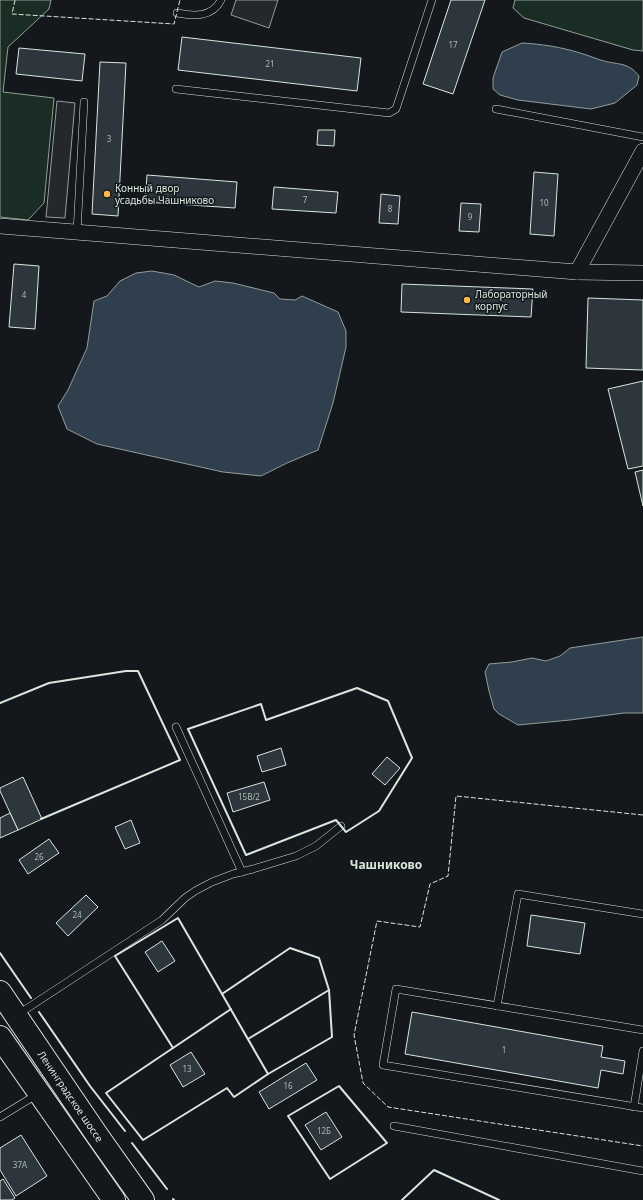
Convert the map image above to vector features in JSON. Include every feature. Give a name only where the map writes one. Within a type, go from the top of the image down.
[{"type":"highway","name":"Ленинградское шоссе","points":[[0,992],[97,1135],[144,1200]]},
{"type":"highway","points":[[0,1037],[114,1200]]},
{"type":"street","points":[[577,272],[643,151]]},
{"type":"street","points":[[0,226],[577,272],[643,274]]},
{"type":"lane","points":[[177,13],[193,16],[207,13],[218,6],[221,0]]},
{"type":"lane","points":[[176,89],[389,113],[396,108],[432,0]]},
{"type":"lane","points":[[77,232],[84,102]]},
{"type":"lane","points":[[496,108],[643,137]]},
{"type":"lane","points":[[176,727],[242,872]]},
{"type":"lane","points":[[16,1016],[162,920],[185,898],[195,891],[212,882],[296,856],[316,846],[341,826]]},
{"type":"lane","points":[[497,1006],[518,894],[643,914]]},
{"type":"lane","points":[[643,1030],[396,989],[383,1065],[643,1108]]},
{"type":"lane","points":[[634,1107],[643,1051]]},
{"type":"lane","points":[[0,1117],[38,1093]]},
{"type":"lane","points":[[394,1126],[643,1171]]},
{"type":"green space","points":[[0,0],[51,0],[49,9],[8,47],[3,92],[54,98],[44,203],[28,220],[0,217]]},
{"type":"green space","points":[[515,0],[643,0],[643,51],[633,50],[524,18],[513,8]]},
{"type":"shaded area","points":[[236,0],[278,0],[269,28],[231,15]]},
{"type":"shaded area","points":[[57,101],[75,103],[65,218],[46,217]]},
{"type":"water","points":[[522,43],[566,49],[604,61],[627,66],[639,76],[637,85],[615,103],[591,109],[518,100],[500,95],[493,89],[493,78],[502,52]]},
{"type":"water","points":[[152,271],[174,275],[199,287],[215,281],[233,283],[274,293],[280,299],[295,300],[302,296],[338,312],[346,331],[346,347],[333,403],[318,450],[261,476],[223,472],[97,444],[67,429],[58,406],[68,390],[87,348],[94,301],[107,296],[120,281],[136,273]]},
{"type":"water","points":[[643,637],[643,713],[624,713],[518,725],[499,714],[494,709],[485,672],[489,664],[532,658],[546,661],[560,656],[570,648]]},
{"type":"building","points":[[451,0],[485,0],[453,94],[423,84]]},
{"type":"building","points":[[182,37],[361,58],[357,91],[178,70]]},
{"type":"building","points":[[19,48],[85,54],[82,81],[16,74]]},
{"type":"building","points":[[100,62],[126,63],[118,216],[92,214]]},
{"type":"building","points":[[318,130],[335,130],[334,146],[317,145]]},
{"type":"building","points":[[534,172],[558,174],[554,236],[530,234]]},
{"type":"building","points":[[147,175],[237,182],[235,208],[145,202]]},
{"type":"building","points":[[274,187],[338,192],[336,213],[272,209]]},
{"type":"building","points":[[381,194],[400,196],[398,224],[379,223]]},
{"type":"building","points":[[461,203],[481,204],[479,232],[459,231]]},
{"type":"building","points":[[14,264],[39,266],[35,329],[9,327]]},
{"type":"building","name":"Лабораторный корпус","points":[[402,284],[533,289],[531,317],[401,312]]},
{"type":"building","points":[[588,298],[643,300],[643,370],[586,368]]},
{"type":"building","points":[[643,381],[643,466],[628,469],[608,389]]},
{"type":"building","points":[[643,470],[643,506],[635,472]]},
{"type":"building","points":[[281,748],[286,765],[262,772],[257,756]]},
{"type":"building","points":[[387,757],[400,768],[385,785],[372,774]]},
{"type":"building","points":[[23,777],[42,819],[18,830],[0,788]]},
{"type":"building","points":[[264,782],[270,800],[233,812],[227,793]]},
{"type":"building","points":[[10,813],[18,830],[0,838],[0,818]]},
{"type":"building","points":[[131,820],[140,843],[125,849],[115,827]]},
{"type":"building","points":[[49,839],[59,853],[28,874],[19,860]]},
{"type":"building","points":[[86,895],[98,907],[68,936],[56,923]]},
{"type":"building","points":[[531,915],[585,923],[580,954],[527,946]]},
{"type":"building","points":[[162,941],[175,961],[158,972],[145,952]]},
{"type":"building","points":[[412,1012],[603,1046],[601,1057],[625,1061],[623,1074],[601,1070],[598,1088],[405,1054]]},
{"type":"building","points":[[191,1052],[205,1074],[183,1087],[170,1065]]},
{"type":"building","points":[[306,1063],[317,1080],[269,1109],[259,1092]]},
{"type":"building","points":[[326,1112],[342,1137],[321,1150],[305,1125]]},
{"type":"building","points":[[21,1135],[47,1176],[16,1196],[0,1170],[0,1148]]},
{"type":"building","points":[[3,1179],[15,1198],[12,1200],[0,1200],[0,1181]]},
{"type":"fence","points":[[15,0],[12,14],[174,24],[180,0]]},
{"type":"fence","points":[[643,815],[456,796],[448,876],[430,884],[420,927],[377,921],[354,1035],[363,1083],[388,1107],[643,1146]]},
{"type":"wall","points":[[0,703],[49,683],[126,671],[138,671],[180,760],[41,819]]},
{"type":"wall","points":[[357,688],[388,701],[412,758],[379,811],[346,832],[336,820],[246,855],[188,729],[261,704],[266,720],[357,688]]},
{"type":"wall","points":[[178,918],[222,994],[290,948],[319,958],[329,990],[332,1037],[268,1074],[234,1097],[227,1088],[143,1140],[106,1093],[173,1048],[115,956],[178,918]]},
{"type":"wall","points":[[0,953],[31,998]]},
{"type":"wall","points":[[248,1039],[329,990]]},
{"type":"wall","points":[[222,994],[268,1074]]},
{"type":"wall","points":[[173,1048],[231,1009]]},
{"type":"wall","points":[[39,1012],[90,1086],[125,1131]]},
{"type":"wall","points":[[339,1086],[387,1143],[330,1179],[288,1116],[339,1086]]},
{"type":"wall","points":[[132,1143],[167,1189]]},
{"type":"wall","points":[[402,1200],[434,1170],[499,1200]]},
{"type":"place","name":"Конный двор усадьбы Чашниково","points":[[107,194]]},
{"type":"place","name":"Лабораторный корпус","points":[[467,300]]},
{"type":"district","name":"Чашниково","points":[[386,865]]}]
